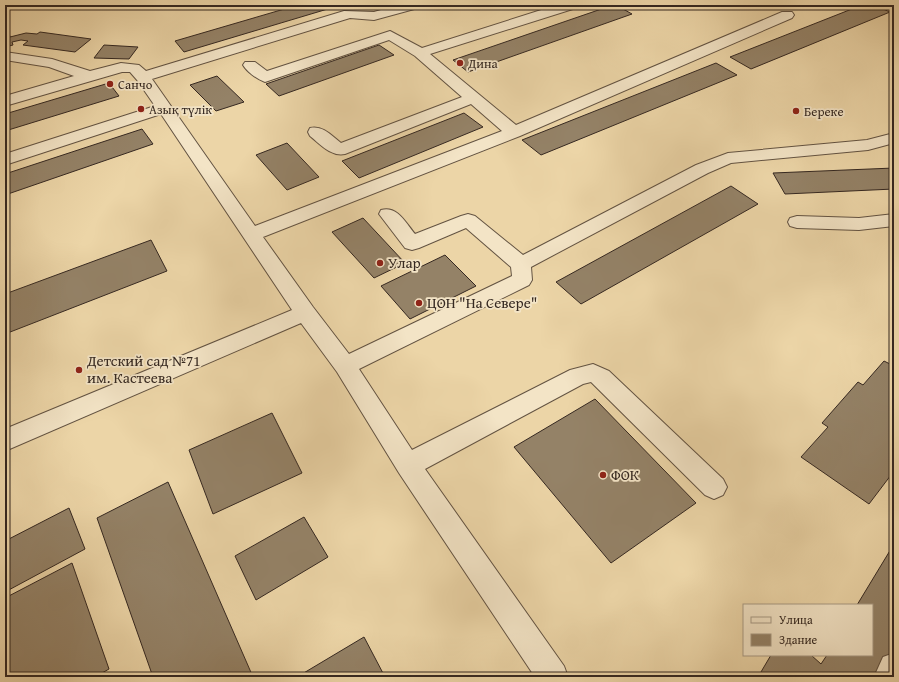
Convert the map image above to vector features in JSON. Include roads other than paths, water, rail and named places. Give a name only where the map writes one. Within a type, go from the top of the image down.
[{"type":"street","points":[[143,77],[349,14],[374,16],[413,5]]},
{"type":"street","points":[[420,53],[571,5]]},
{"type":"street","points":[[251,235],[514,132],[787,15]]},
{"type":"street","points":[[250,65],[265,78],[390,35],[420,53],[514,132]]},
{"type":"street","points":[[5,56],[52,62],[89,76]]},
{"type":"street","points":[[5,101],[89,76],[129,67],[134,68],[143,77],[304,313],[345,366],[408,465],[553,677]]},
{"type":"street","points":[[316,132],[339,150],[473,98]]},
{"type":"street","points":[[5,160],[164,108]]},
{"type":"street","points":[[522,264],[702,169],[728,158],[868,145],[894,138]]},
{"type":"street","points":[[388,214],[412,243],[468,220],[522,264]]},
{"type":"street","points":[[797,222],[859,224],[894,220]]},
{"type":"street","points":[[345,366],[522,280],[522,264]]},
{"type":"street","points":[[5,440],[304,313]]},
{"type":"street","points":[[408,465],[578,376],[593,373],[601,377],[714,487]]},
{"type":"street","points":[[889,677],[894,668]]},
{"type":"place","name":"Дина","points":[[460,63]]},
{"type":"place","name":"Санчо","points":[[110,84]]},
{"type":"place","name":"Азық түлік","points":[[141,109]]},
{"type":"place","name":"Береке","points":[[796,111]]},
{"type":"place","name":"Улар","points":[[380,263]]},
{"type":"place","name":"ЦОН \"На Севере\"","points":[[419,303]]},
{"type":"place","name":"Детский сад №71 им. Кастеева","points":[[79,370]]},
{"type":"place","name":"ФОК","points":[[603,475]]}]
